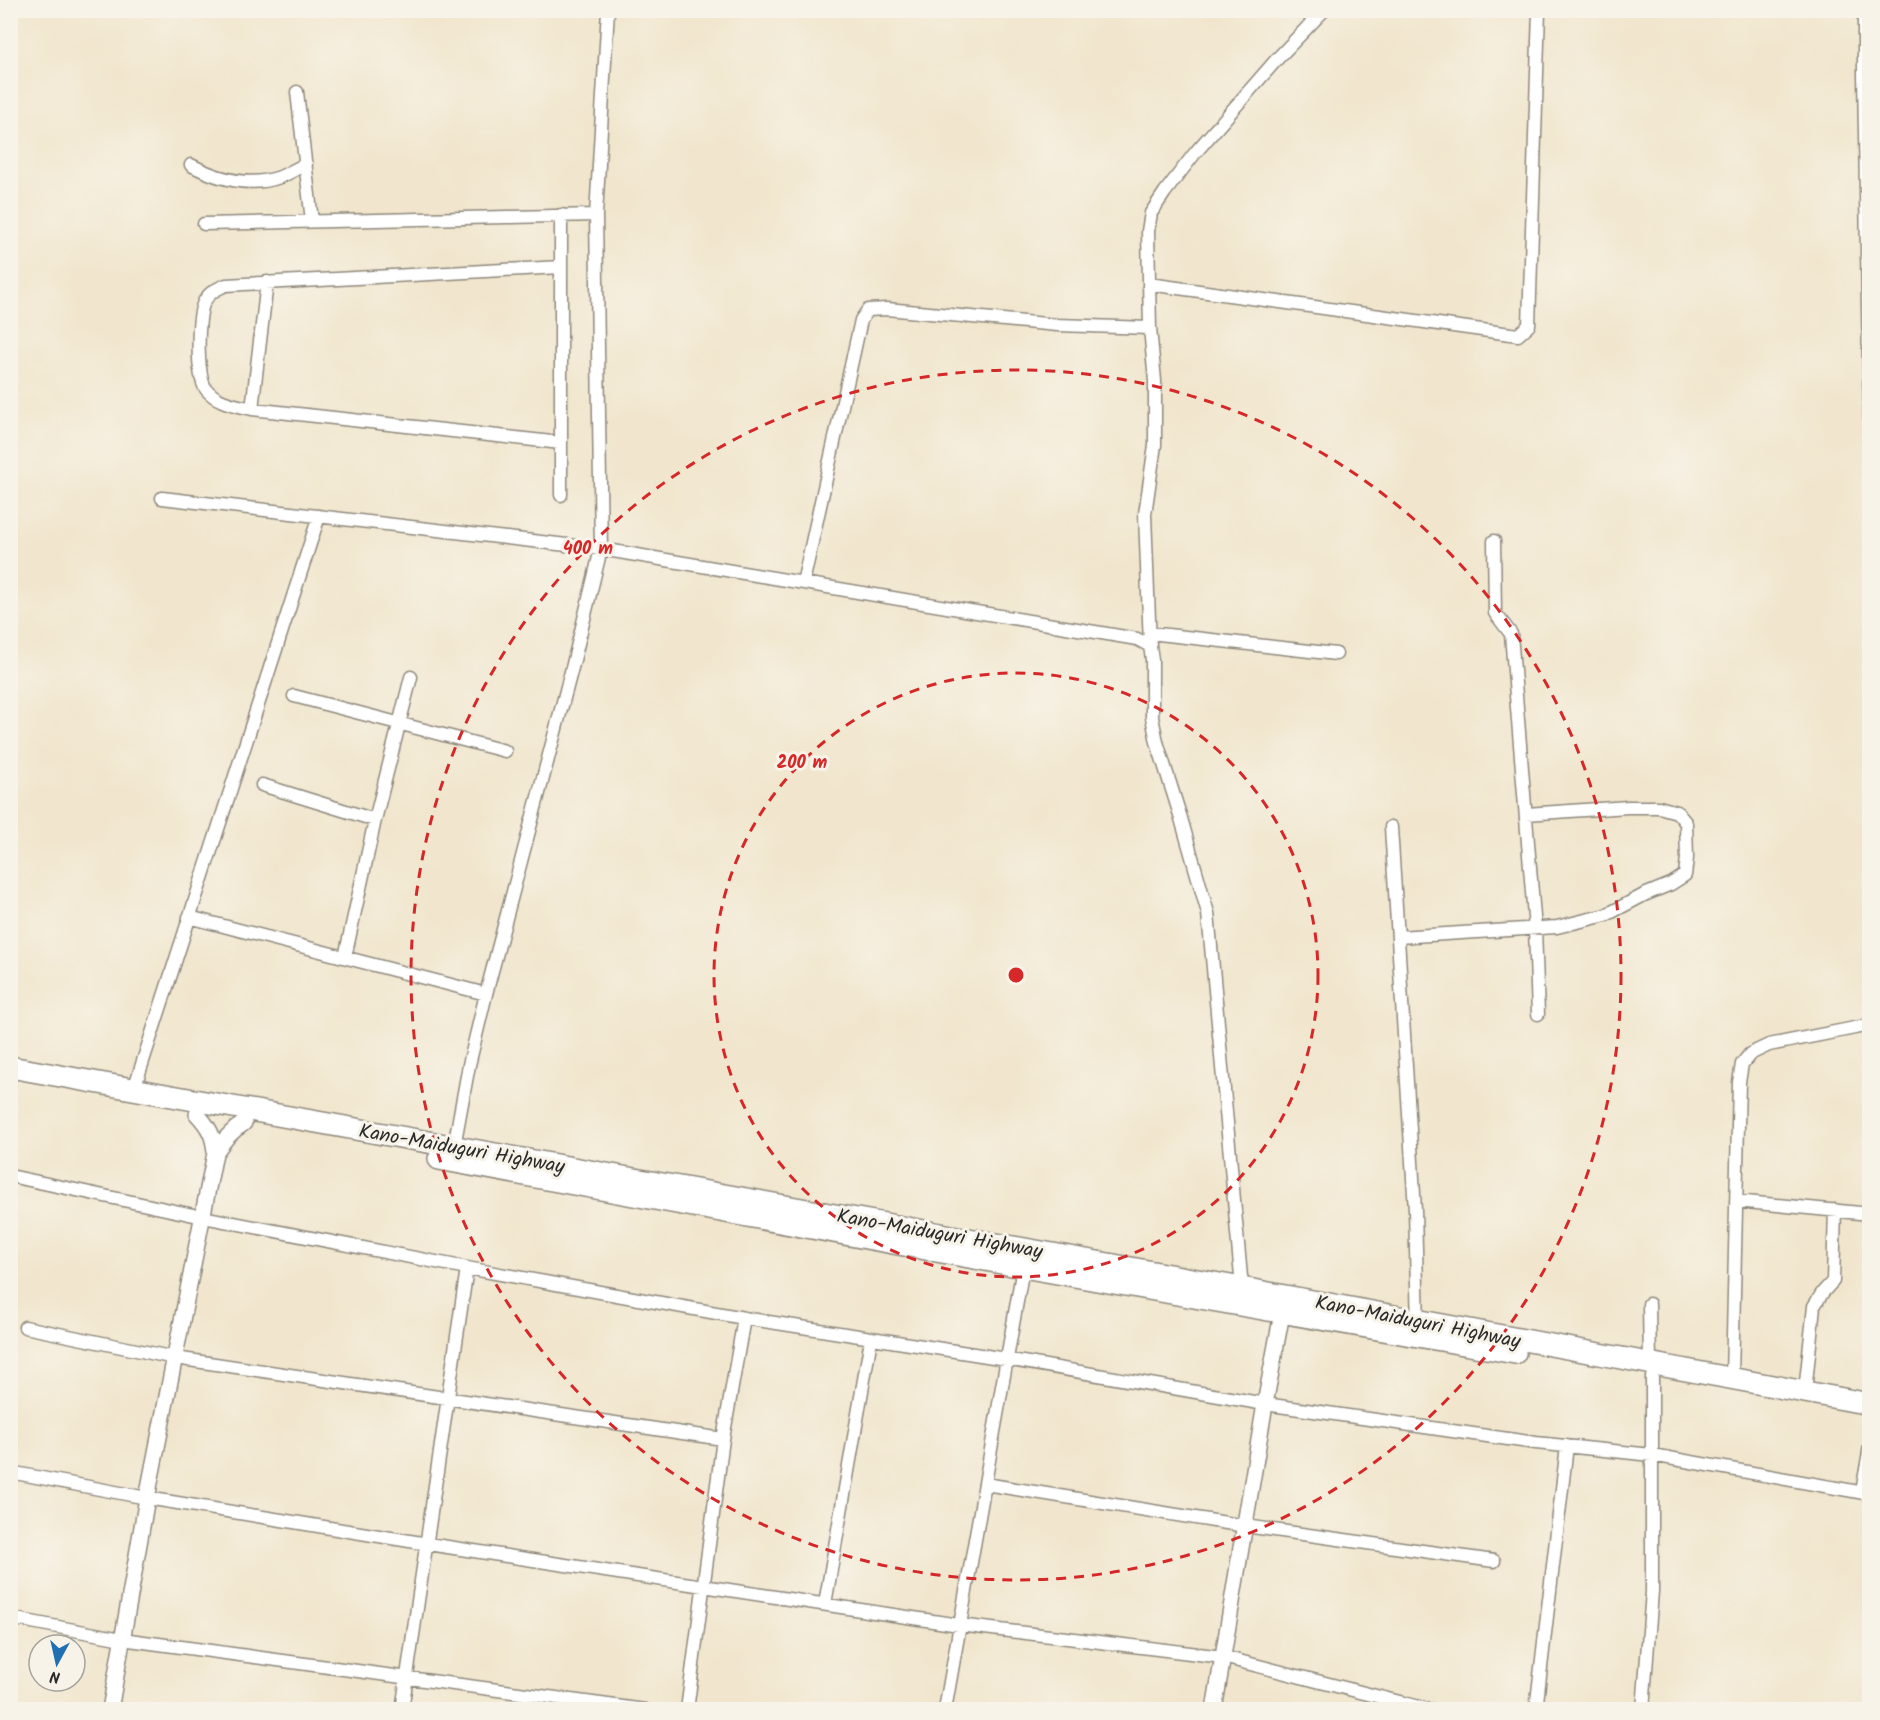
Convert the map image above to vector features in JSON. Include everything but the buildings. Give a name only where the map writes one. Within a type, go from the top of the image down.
[{"type":"highway","name":"Kano-Maiduguri Highway","points":[[10,1067],[134,1089],[453,1154],[1024,1258],[1282,1313],[1417,1329],[1651,1370],[1869,1416]]},
{"type":"highway","name":"Kano-Maiduguri Highway","points":[[10,1081],[244,1123],[453,1154]]},
{"type":"highway","name":"Kano-Maiduguri Highway","points":[[1024,1258],[1242,1288],[1417,1329]]},
{"type":"highway","name":"Kano-Maiduguri Highway","points":[[1651,1370],[1732,1378],[1869,1404]]},
{"type":"street","points":[[453,1154],[469,1065],[486,994],[601,549],[596,215],[608,10]]},
{"type":"street","points":[[1242,1288],[1208,913],[1157,742],[1152,717],[1152,660],[1145,514],[1155,445],[1155,381],[1150,328],[1148,231],[1151,213],[1195,153],[1250,89],[1324,10]]},
{"type":"street","points":[[1149,284],[1518,335],[1529,325],[1539,10]]},
{"type":"street","points":[[1864,10],[1867,75],[1869,423]]},
{"type":"street","points":[[297,92],[312,221]]},
{"type":"street","points":[[191,165],[210,175],[231,181],[250,182],[279,177],[306,164]]},
{"type":"street","points":[[561,215],[561,495]]},
{"type":"street","points":[[204,224],[596,215]]},
{"type":"street","points":[[561,267],[226,285],[211,292],[203,303],[200,321],[199,369],[204,387],[214,397],[252,409],[561,443]]},
{"type":"street","points":[[252,409],[267,282]]},
{"type":"street","points":[[803,583],[861,320],[868,310],[887,309],[1058,325],[1150,328]]},
{"type":"street","points":[[162,498],[601,549],[1137,639],[1150,646]]},
{"type":"street","points":[[134,1089],[319,516]]},
{"type":"street","points":[[1494,542],[1495,613],[1511,634],[1535,928],[1538,1014]]},
{"type":"street","points":[[1150,633],[1336,654]]},
{"type":"street","points":[[345,957],[375,819],[411,677]]},
{"type":"street","points":[[294,696],[506,751]]},
{"type":"street","points":[[262,785],[375,819]]},
{"type":"street","points":[[1398,937],[1557,927],[1606,915],[1685,875],[1688,858],[1686,823],[1677,812],[1659,807],[1628,807],[1526,814]]},
{"type":"street","points":[[1391,827],[1415,1210],[1417,1329]]},
{"type":"street","points":[[189,917],[486,994]]},
{"type":"street","points":[[1732,1378],[1739,1082],[1742,1064],[1750,1054],[1769,1045],[1869,1025]]},
{"type":"street","points":[[110,1710],[147,1498],[215,1153],[214,1138],[208,1126],[197,1114]]},
{"type":"street","points":[[215,1153],[225,1138],[244,1123]]},
{"type":"street","points":[[10,1176],[203,1217],[744,1318],[1006,1359],[1265,1404],[1567,1446],[1652,1455],[1866,1493],[1869,1446]]},
{"type":"street","points":[[1736,1201],[1869,1214]]},
{"type":"street","points":[[1805,1392],[1814,1306],[1833,1281],[1835,1210]]},
{"type":"street","points":[[945,1710],[1024,1258]]},
{"type":"street","points":[[402,1710],[467,1268]]},
{"type":"street","points":[[1643,1710],[1652,1591],[1649,1304]]},
{"type":"street","points":[[1214,1710],[1282,1313]]},
{"type":"street","points":[[687,1710],[723,1439],[744,1318]]},
{"type":"street","points":[[25,1327],[175,1358],[723,1439]]},
{"type":"street","points":[[825,1604],[871,1339]]},
{"type":"street","points":[[1536,1710],[1567,1446]]},
{"type":"street","points":[[10,1472],[147,1498],[703,1586],[959,1625],[1223,1657],[1431,1710]]},
{"type":"street","points":[[985,1485],[1245,1526],[1494,1561]]},
{"type":"street","points":[[10,1618],[122,1639],[645,1710]]}]
